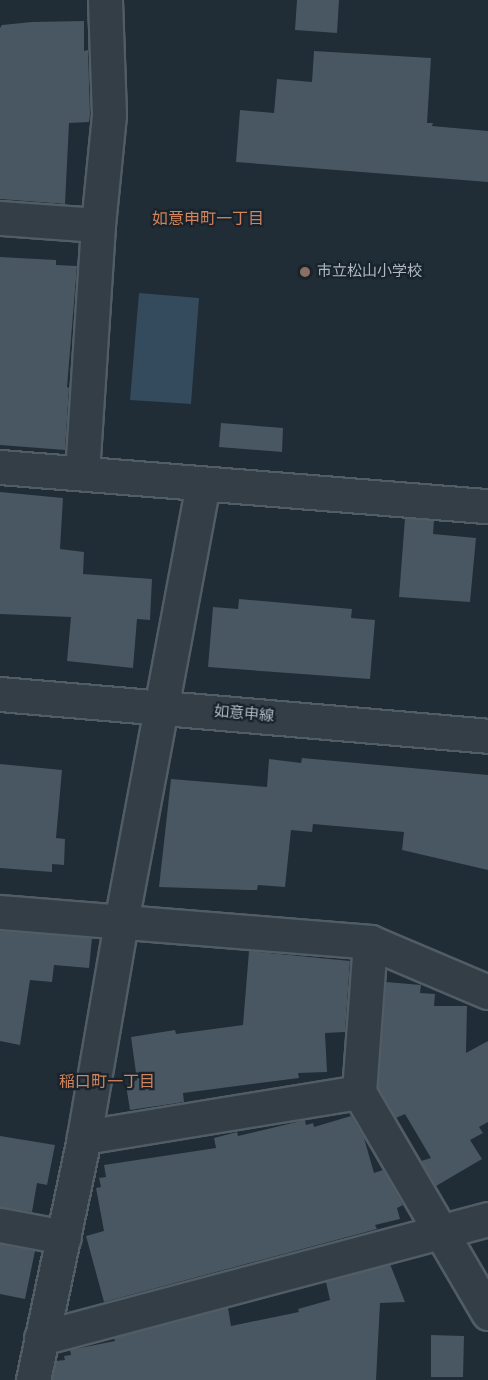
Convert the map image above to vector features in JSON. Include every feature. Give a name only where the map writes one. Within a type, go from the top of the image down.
[{"type":"street","points":[[82,473],[98,225],[109,115],[105,0]]},
{"type":"street","points":[[0,218],[98,225]]},
{"type":"street","points":[[0,467],[488,506]]},
{"type":"street","points":[[33,1380],[84,1137],[121,922],[203,485]]},
{"type":"street","name":"如意申線","points":[[0,694],[163,706],[488,736]]},
{"type":"street","points":[[0,912],[370,942],[487,991]]},
{"type":"street","points":[[370,942],[359,1092],[488,1313]]},
{"type":"street","points":[[84,1137],[359,1092]]},
{"type":"street","points":[[41,1338],[488,1219]]},
{"type":"street","points":[[0,1225],[64,1237]]},
{"type":"water","points":[[139,293],[199,298],[191,404],[130,400]]},
{"type":"building","points":[[297,0],[339,0],[337,33],[295,30]]},
{"type":"building","points":[[84,21],[84,51],[88,50],[90,115],[89,122],[69,123],[65,204],[0,199],[0,28],[2,25],[32,22]]},
{"type":"building","points":[[314,51],[431,58],[427,123],[433,123],[432,126],[488,131],[488,182],[236,162],[240,110],[274,113],[277,79],[312,82]]},
{"type":"building","points":[[0,257],[56,260],[56,265],[77,266],[67,387],[69,388],[65,450],[0,445]]},
{"type":"building","points":[[221,423],[283,428],[282,452],[219,447]]},
{"type":"building","points":[[0,492],[63,498],[60,549],[84,552],[83,574],[152,579],[150,620],[137,619],[133,668],[67,661],[71,617],[0,614]]},
{"type":"building","points":[[405,518],[434,520],[433,534],[476,538],[470,602],[399,597]]},
{"type":"building","points":[[239,599],[352,609],[351,618],[375,620],[370,679],[208,667],[213,607],[238,609]]},
{"type":"building","points":[[302,758],[488,775],[488,870],[402,850],[404,832],[313,824],[312,832],[291,830],[285,887],[258,885],[257,890],[249,890],[159,887],[171,779],[267,787],[269,759],[301,763]]},
{"type":"building","points":[[0,764],[62,770],[56,838],[65,839],[64,865],[52,864],[52,872],[0,868]]},
{"type":"building","points":[[0,931],[92,938],[89,968],[54,965],[52,982],[30,980],[20,1045],[0,1041]]},
{"type":"building","points":[[249,951],[350,961],[345,1032],[325,1033],[327,1072],[298,1073],[299,1078],[183,1093],[184,1102],[130,1110],[126,1085],[137,1080],[131,1037],[175,1030],[176,1034],[243,1025]]},
{"type":"building","points":[[386,982],[421,985],[420,993],[435,994],[434,1006],[467,1006],[466,1053],[488,1041],[488,1122],[479,1127],[483,1133],[470,1140],[482,1159],[436,1186],[421,1161],[431,1158],[405,1114],[396,1118],[378,1088]]},
{"type":"building","points":[[351,1116],[364,1138],[374,1173],[383,1170],[403,1205],[397,1208],[400,1219],[375,1225],[377,1229],[104,1302],[86,1236],[104,1231],[96,1188],[101,1187],[99,1178],[106,1177],[104,1165],[216,1148],[214,1138],[237,1132],[238,1136],[305,1120],[306,1125],[313,1123],[314,1127]]},
{"type":"building","points":[[0,1136],[55,1145],[47,1185],[37,1183],[32,1212],[0,1207]]},
{"type":"building","points":[[0,1244],[35,1251],[25,1299],[0,1294]]},
{"type":"building","points":[[390,1264],[405,1302],[380,1303],[376,1380],[52,1380],[56,1361],[65,1360],[64,1356],[71,1355],[70,1350],[115,1341],[114,1338],[228,1308],[231,1326],[299,1312],[298,1309],[330,1300],[326,1282]]},
{"type":"building","points":[[431,1335],[464,1336],[463,1377],[431,1377]]},
{"type":"place","name":"市立松山小学校","points":[[305,272]]},
{"type":"district","name":"如意申町一丁目","points":[[208,219]]},
{"type":"district","name":"稲口町一丁目","points":[[107,1082]]}]
